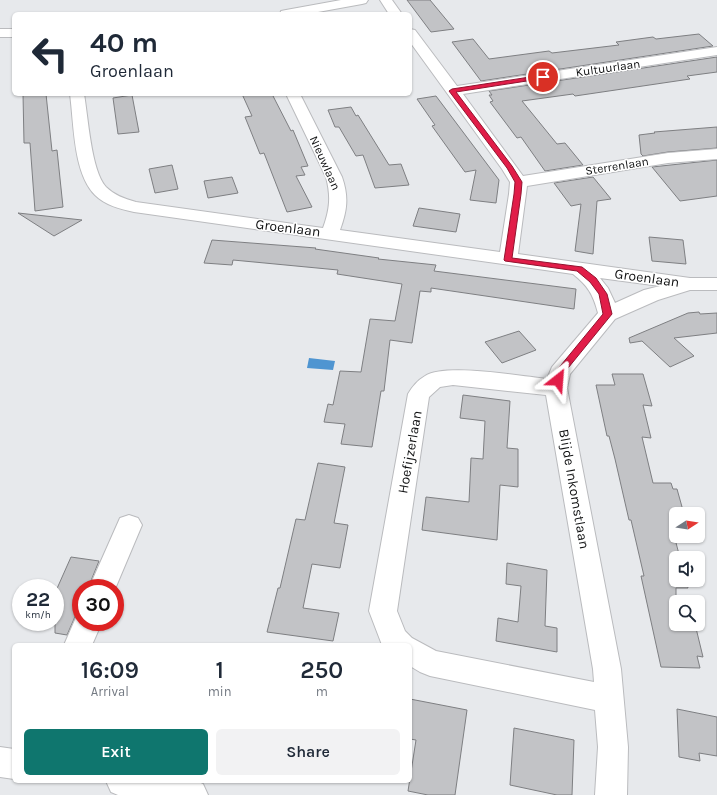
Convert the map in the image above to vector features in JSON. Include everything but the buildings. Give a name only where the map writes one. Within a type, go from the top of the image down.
[{"type":"street","points":[[297,12],[362,0]]},
{"type":"street","points":[[386,0],[395,12]]},
{"type":"street","points":[[0,34],[12,34]]},
{"type":"street","points":[[412,36],[510,168],[518,182],[518,194],[508,260]]},
{"type":"street","name":"Kultuurlaan","points":[[452,91],[717,52]]},
{"type":"street","name":"Groenlaan","points":[[77,96],[89,174],[97,188],[112,199],[134,207],[690,284]]},
{"type":"street","name":"Nieuwlaan","points":[[294,96],[334,177],[339,191],[340,206],[330,234]]},
{"type":"street","name":"Sterrenlaan","points":[[518,182],[668,158],[717,154]]},
{"type":"street","name":"Groenlaan","points":[[580,269],[593,280],[603,294],[608,314]]},
{"type":"street","name":"Blijde Inkomstlaan","points":[[611,795],[613,747],[607,668],[556,388],[560,372],[608,314],[651,295],[690,284],[717,284]]},
{"type":"street","name":"Hoefijzerlaan","points":[[398,643],[394,640],[382,611],[419,394],[433,381],[453,377],[556,388]]},
{"type":"street","points":[[106,579],[128,525]]},
{"type":"street","points":[[79,643],[84,631]]},
{"type":"street","points":[[412,651],[430,663],[609,699]]},
{"type":"street","points":[[0,762],[12,764]]},
{"type":"street","points":[[132,783],[192,795]]},
{"type":"water","points":[[309,358],[335,361],[333,370],[307,368]]},
{"type":"route","points":[[543,77],[452,91],[510,168],[518,182],[518,194],[508,260],[580,269],[593,280],[603,294],[608,314],[560,372],[558,380]]}]
